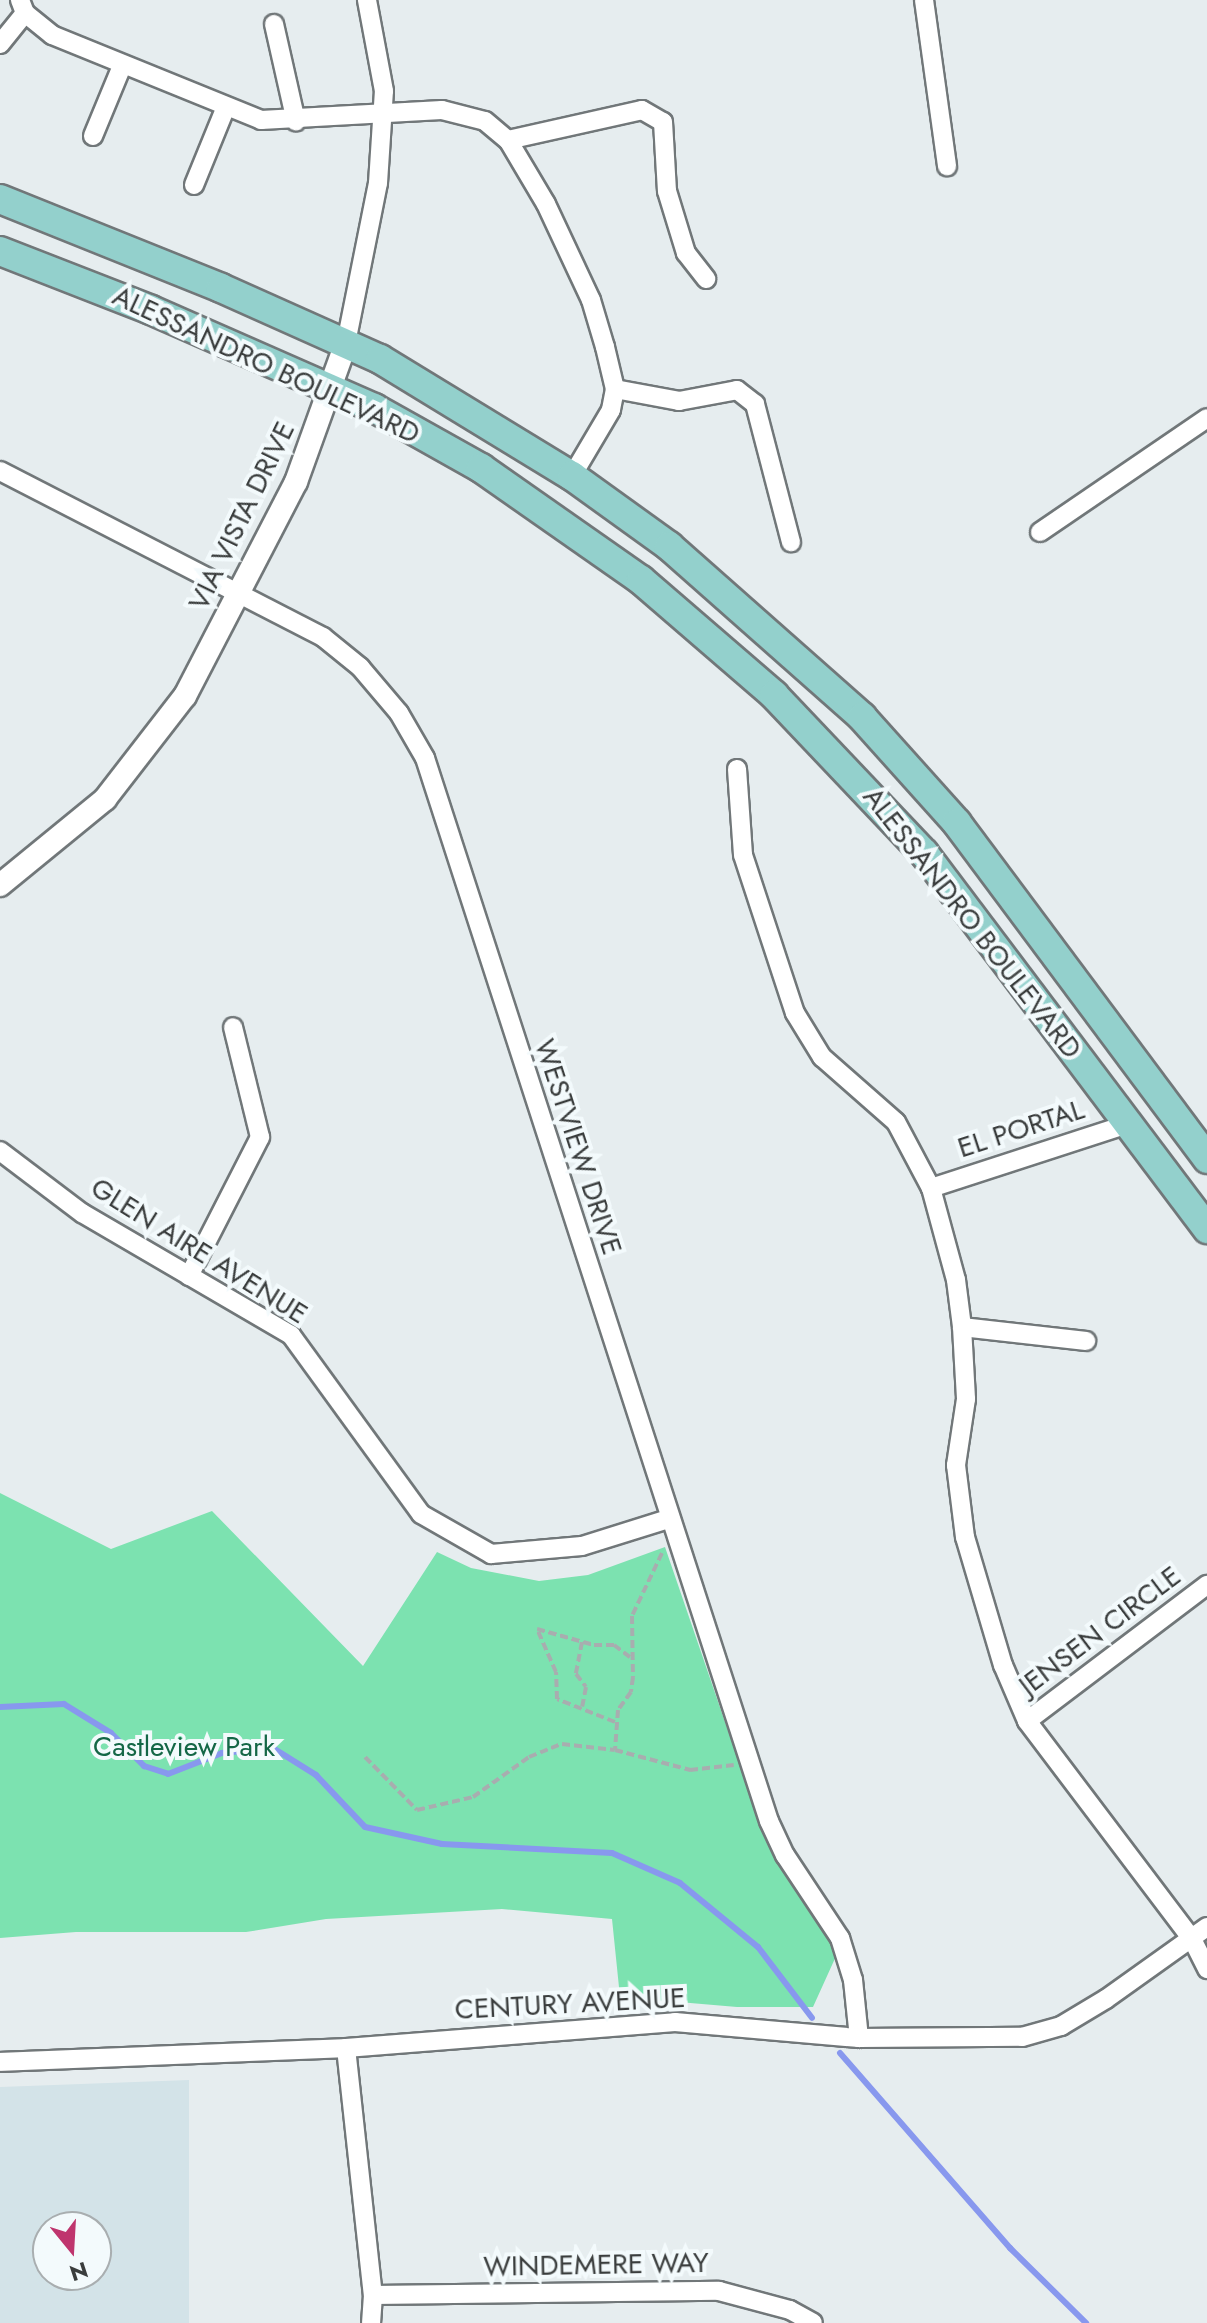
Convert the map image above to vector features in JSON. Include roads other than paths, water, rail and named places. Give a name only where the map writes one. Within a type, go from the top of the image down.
[{"type":"main road","name":"ALESSANDRO BOULEVARD","points":[[0,199],[346,343],[455,401],[572,476],[744,607],[862,717],[957,823],[1207,1159]]},
{"type":"main road","name":"ALESSANDRO BOULEVARD","points":[[0,251],[334,389],[481,468],[641,580],[774,695],[924,853],[1207,1229]]},
{"type":"street","name":"VIA VISTA DRIVE","points":[[0,885],[105,799],[147,749],[185,696],[242,593],[296,482],[334,389],[376,196],[384,91],[367,0]]},
{"type":"street","points":[[924,0],[947,166]]},
{"type":"street","points":[[0,44],[22,6],[52,35],[225,109],[261,120],[296,122],[467,112],[508,140],[581,275],[615,389],[611,410],[572,476]]},
{"type":"street","points":[[274,24],[296,122]]},
{"type":"street","points":[[93,136],[122,66]]},
{"type":"street","points":[[194,185],[225,109]]},
{"type":"street","points":[[508,140],[642,110],[663,122],[667,191],[686,253],[706,279]]},
{"type":"street","points":[[615,389],[679,401],[737,390],[755,404],[791,542]]},
{"type":"street","points":[[1040,532],[1207,418]]},
{"type":"street","name":"WESTVIEW DRIVE","points":[[0,471],[323,637],[360,667],[399,713],[425,758],[668,1519],[749,1761],[785,1855],[840,1938],[853,1980],[859,2038]]},
{"type":"street","points":[[737,769],[743,855],[795,1013],[822,1057],[896,1122],[931,1188],[956,1280],[962,1327],[966,1399],[956,1465],[965,1537],[1003,1665],[1027,1721],[1192,1939],[1207,1969]]},
{"type":"street","points":[[189,1276],[260,1137],[233,1027]]},
{"type":"street","name":"EL PORTAL","points":[[931,1188],[1128,1124]]},
{"type":"street","name":"GLEN AIRE AVENUE","points":[[0,1151],[82,1213],[291,1335],[421,1514],[491,1554],[582,1546],[668,1519]]},
{"type":"street","points":[[962,1327],[1086,1341]]},
{"type":"street","name":"JENSEN CIRCLE","points":[[1027,1721],[1207,1585]]},
{"type":"street","name":"CENTURY AVENUE","points":[[0,2062],[346,2048],[675,2022],[859,2038],[1022,2037],[1061,2026],[1207,1927]]},
{"type":"street","points":[[346,2048],[373,2295],[371,2323]]},
{"type":"street","name":"WINDEMERE WAY","points":[[373,2295],[719,2291],[790,2310],[813,2323]]},
{"type":"waterway","points":[[0,1707],[64,1704],[111,1733],[144,1766],[168,1774],[222,1753],[273,1748],[316,1775],[365,1827],[442,1844],[612,1853],[680,1883],[758,1947],[812,2018]]},
{"type":"waterway","points":[[840,2053],[1010,2248],[1086,2323]]},
{"type":"park label","name":"Castleview Park","points":[[184,1747]]}]
